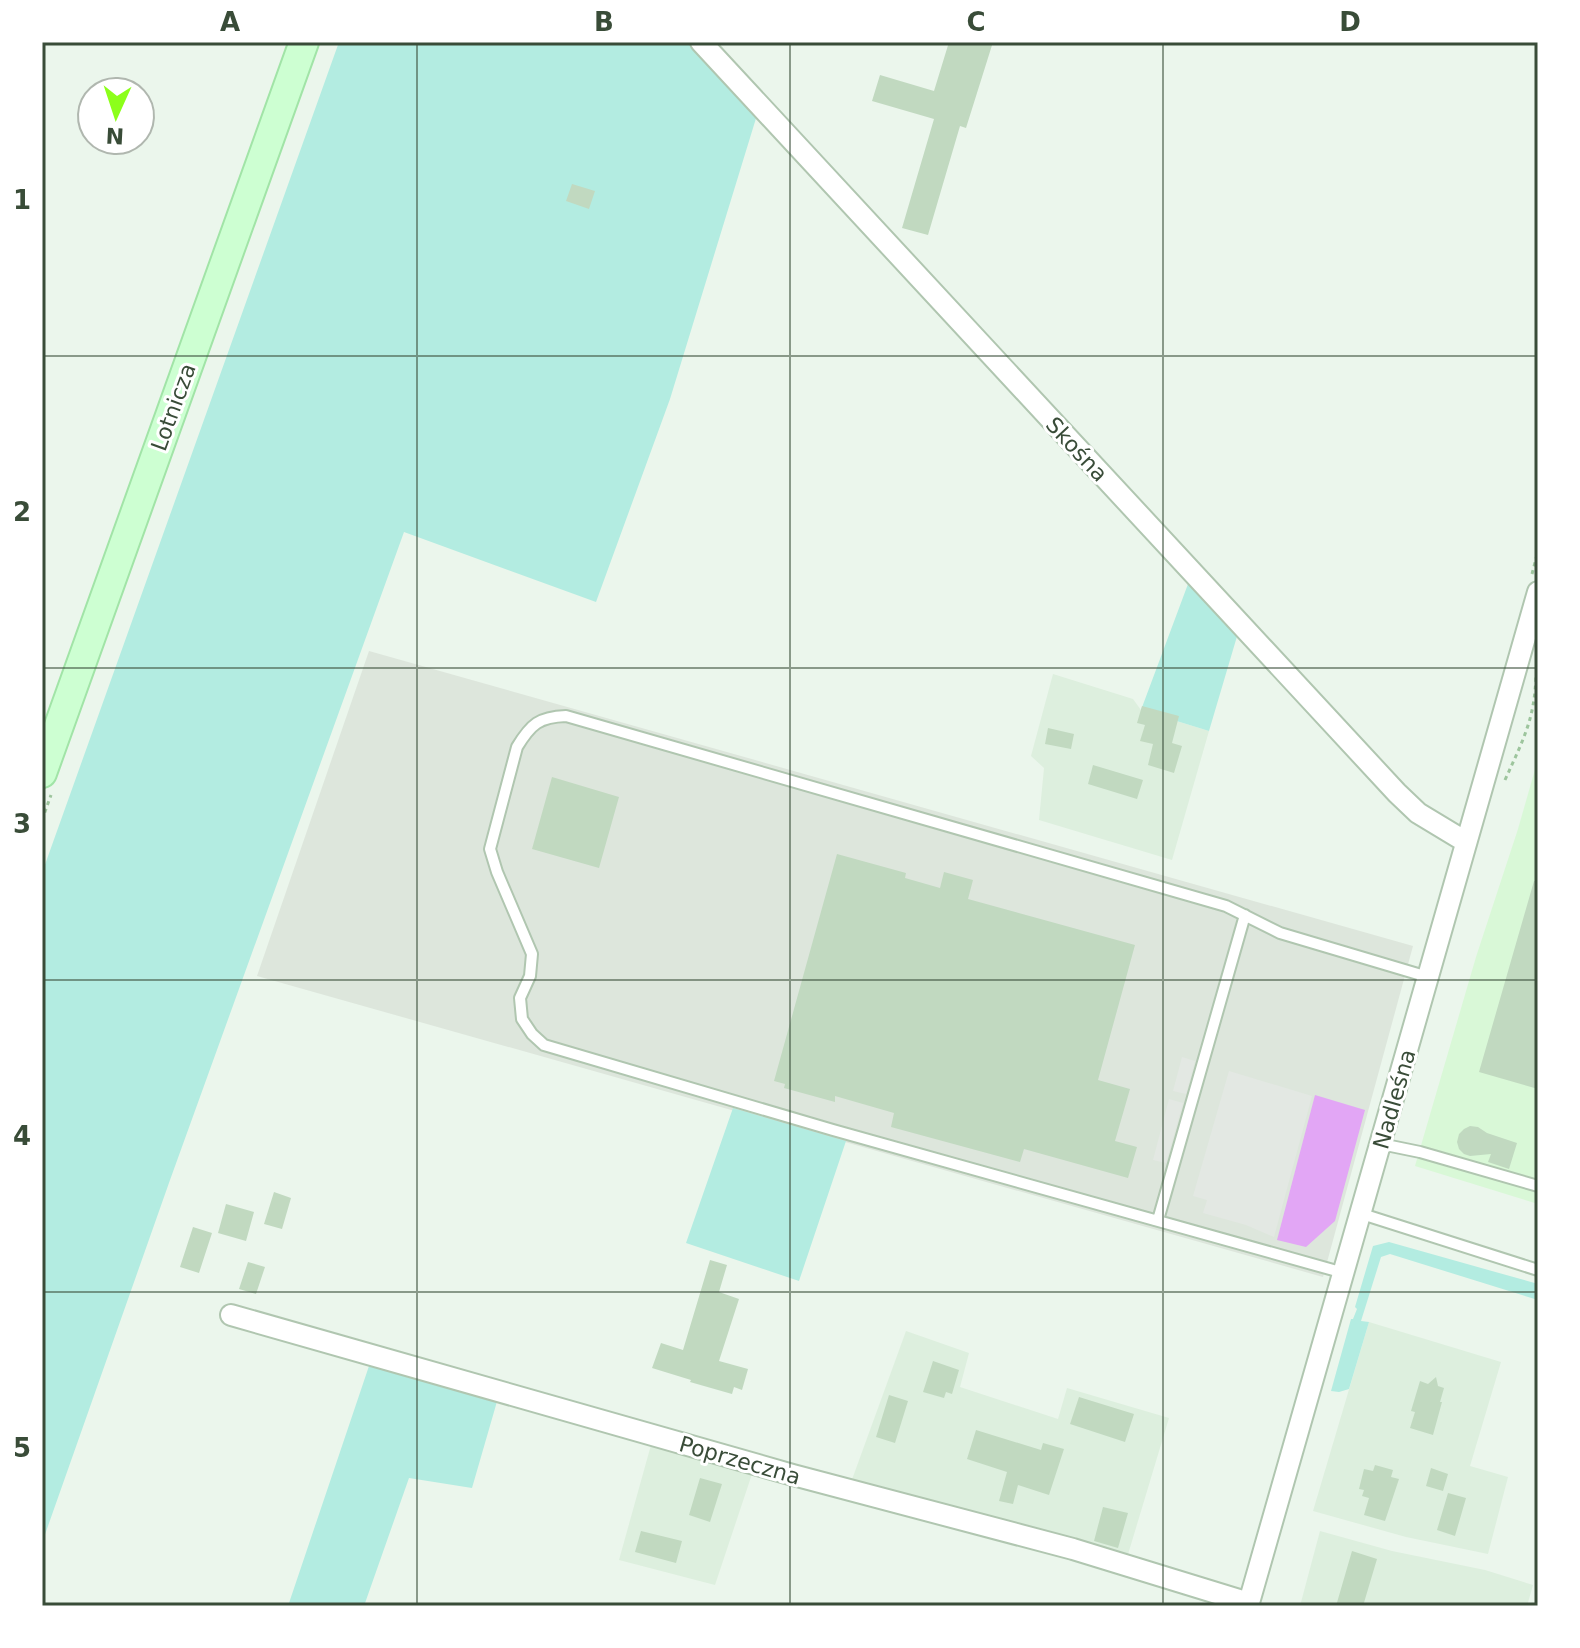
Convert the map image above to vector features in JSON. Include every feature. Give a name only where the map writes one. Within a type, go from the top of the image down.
[{"type":"main road","name":"Lotnicza","points":[[42,773],[304,42]]},
{"type":"street","name":"Skośna","points":[[701,42],[1397,793],[1418,813],[1466,842]]},
{"type":"street","name":"Nadleśna","points":[[1249,1604],[1538,592]]},
{"type":"street","name":"Poprzeczna","points":[[231,1315],[793,1475],[1073,1549],[1249,1604]]},
{"type":"lane","points":[[1344,1273],[833,1130],[544,1045],[522,1019],[520,998],[530,976],[532,954],[490,849],[517,747],[535,723],[549,717],[566,716],[1182,892],[1226,906],[1280,933],[1428,977]]},
{"type":"lane","points":[[1158,1220],[1245,915]]},
{"type":"lane","points":[[1381,1144],[1538,1186]]},
{"type":"lane","points":[[1362,1214],[1538,1270]]},
{"type":"shaded area","points":[[339,42],[691,42],[757,115],[670,399],[596,602],[404,532],[42,1543],[42,873]]},
{"type":"shaded area","points":[[1188,584],[1238,633],[1209,731],[1141,710]]},
{"type":"shaded area","points":[[369,651],[1413,946],[1323,1277],[257,976]]},
{"type":"shaded area","points":[[1053,674],[1133,699],[1141,710],[1209,731],[1172,860],[1039,820],[1044,768],[1031,756]]},
{"type":"shaded area","points":[[1538,759],[1538,1204],[1415,1166]]},
{"type":"shaded area","points":[[1182,1057],[1195,1061],[1186,1094],[1173,1091]]},
{"type":"shaded area","points":[[1229,1071],[1312,1096],[1274,1237],[1246,1225],[1203,1213],[1207,1200],[1193,1196]]},
{"type":"shaded area","points":[[1315,1095],[1365,1110],[1335,1221],[1306,1247],[1277,1240]]},
{"type":"shaded area","points":[[1169,1099],[1183,1103],[1166,1163],[1153,1160]]},
{"type":"shaded area","points":[[733,1108],[846,1141],[799,1281],[686,1243]]},
{"type":"shaded area","points":[[1389,1242],[1538,1284],[1538,1300],[1390,1254],[1381,1257],[1361,1321],[1369,1322],[1349,1389],[1331,1391],[1373,1246]]},
{"type":"shaded area","points":[[1369,1322],[1501,1362],[1470,1466],[1508,1477],[1488,1554],[1406,1537],[1313,1511]]},
{"type":"shaded area","points":[[906,1331],[969,1353],[960,1387],[1058,1419],[1067,1388],[1169,1418],[1126,1561],[850,1485]]},
{"type":"shaded area","points":[[369,1366],[498,1398],[472,1488],[409,1478],[364,1606],[288,1606]]},
{"type":"shaded area","points":[[651,1445],[753,1471],[715,1585],[619,1560]]},
{"type":"shaded area","points":[[1320,1531],[1392,1551],[1485,1570],[1533,1585],[1527,1606],[1300,1606]]},
{"type":"building","points":[[949,42],[993,42],[966,128],[960,126],[928,235],[902,228],[934,119],[872,101],[880,75],[934,91]]},
{"type":"building","points":[[572,184],[595,191],[589,209],[566,201]]},
{"type":"building","points":[[1142,706],[1179,716],[1172,743],[1182,746],[1174,773],[1148,765],[1153,744],[1140,741],[1145,725],[1137,723]]},
{"type":"building","points":[[1048,728],[1074,734],[1071,749],[1045,744]]},
{"type":"building","points":[[1093,765],[1143,780],[1137,799],[1088,784]]},
{"type":"building","points":[[552,777],[619,797],[599,868],[532,849]]},
{"type":"building","points":[[837,854],[906,873],[905,878],[940,888],[944,872],[973,880],[968,899],[1135,945],[1098,1080],[1130,1089],[1115,1141],[1137,1147],[1128,1178],[1024,1149],[1020,1162],[891,1127],[894,1113],[835,1096],[835,1102],[784,1088],[785,1084],[774,1081]]},
{"type":"building","points":[[1534,881],[1538,881],[1538,1089],[1479,1072]]},
{"type":"building","points":[[1470,1126],[1517,1143],[1509,1169],[1488,1162],[1491,1154],[1470,1156],[1459,1149],[1459,1134]]},
{"type":"building","points":[[274,1192],[291,1198],[282,1229],[264,1224]]},
{"type":"building","points":[[226,1204],[254,1212],[246,1241],[218,1233]]},
{"type":"building","points":[[193,1227],[212,1233],[199,1273],[180,1267]]},
{"type":"building","points":[[710,1260],[727,1265],[719,1292],[739,1299],[719,1361],[748,1369],[742,1390],[734,1387],[732,1394],[652,1368],[661,1343],[683,1350]]},
{"type":"building","points":[[248,1262],[265,1267],[256,1294],[239,1289]]},
{"type":"building","points":[[933,1361],[959,1370],[952,1394],[946,1392],[944,1398],[923,1392]]},
{"type":"building","points":[[1436,1377],[1438,1386],[1444,1388],[1433,1435],[1410,1428],[1415,1412],[1411,1411],[1420,1381],[1428,1384]]},
{"type":"building","points":[[889,1395],[908,1401],[895,1443],[876,1437]]},
{"type":"building","points":[[1079,1397],[1134,1414],[1125,1442],[1070,1424]]},
{"type":"building","points":[[976,1430],[1041,1450],[1043,1443],[1064,1449],[1049,1495],[1018,1485],[1013,1504],[999,1501],[1007,1472],[967,1459]]},
{"type":"building","points":[[1375,1465],[1393,1470],[1391,1477],[1399,1479],[1385,1521],[1364,1515],[1369,1498],[1362,1496],[1364,1490],[1359,1489],[1364,1469],[1373,1471]]},
{"type":"building","points":[[1431,1468],[1448,1474],[1443,1491],[1426,1486]]},
{"type":"building","points":[[700,1478],[722,1484],[710,1522],[689,1515]]},
{"type":"building","points":[[1448,1493],[1466,1498],[1455,1536],[1437,1530]]},
{"type":"building","points":[[1103,1507],[1128,1513],[1118,1548],[1094,1541]]},
{"type":"building","points":[[641,1531],[682,1541],[676,1563],[635,1552]]},
{"type":"building","points":[[1352,1551],[1377,1559],[1363,1606],[1336,1606]]}]
